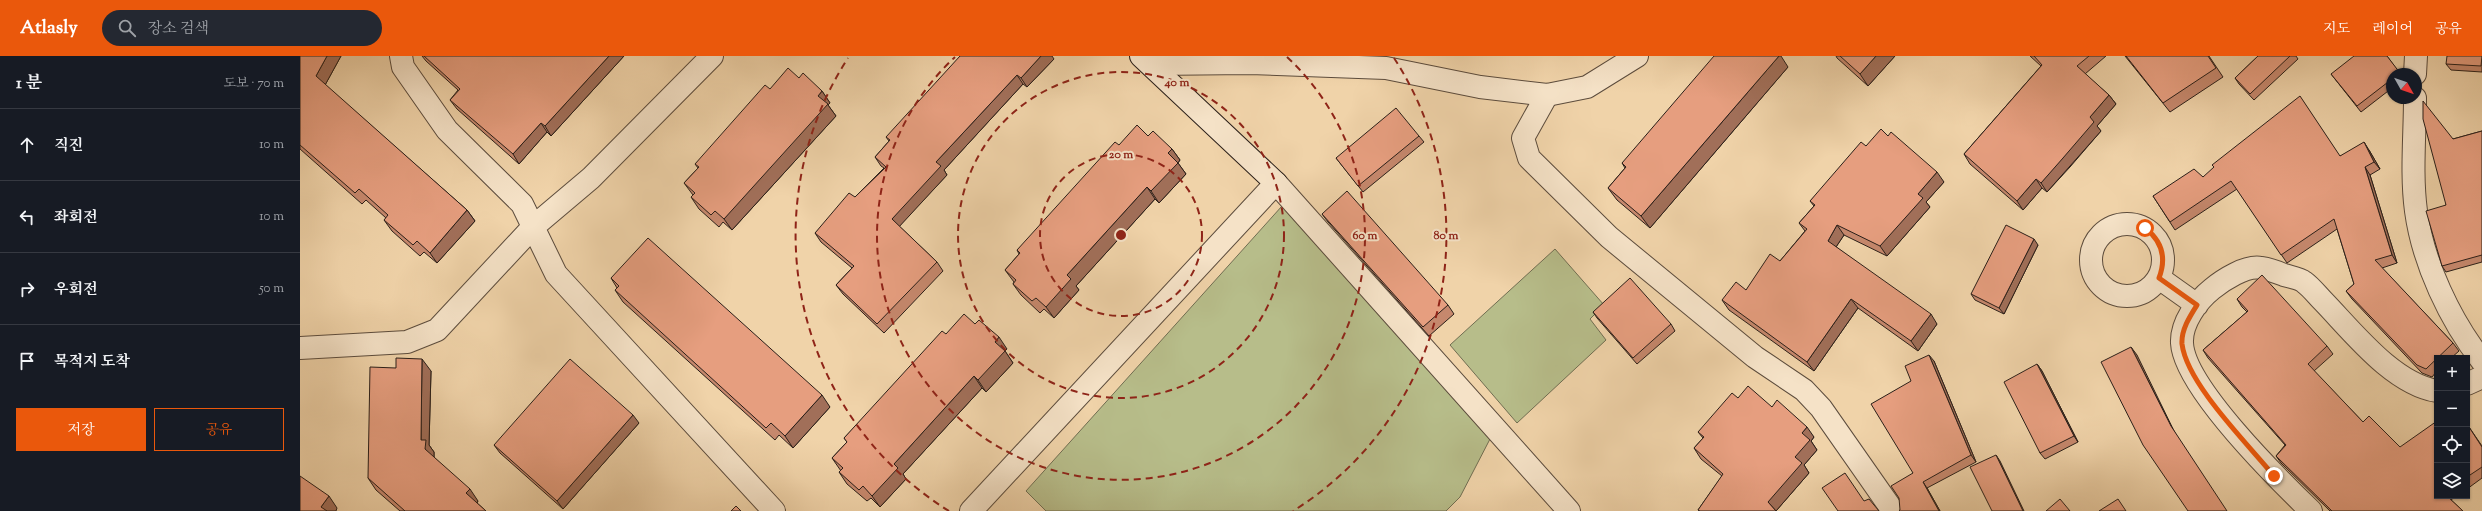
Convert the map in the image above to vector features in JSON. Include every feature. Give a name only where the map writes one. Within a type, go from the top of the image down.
[{"type":"street","points":[[401,56],[404,67],[447,130],[522,204],[556,274],[774,511]]},
{"type":"street","points":[[300,348],[407,342],[438,330],[533,227],[591,178],[712,56]]},
{"type":"street","points":[[1146,60],[1250,62],[1386,68],[1480,87],[1547,95],[1588,87],[1637,56]]},
{"type":"street","points":[[2415,68],[2416,56]]},
{"type":"street","points":[[1146,60],[1276,183],[1569,511]]},
{"type":"street","points":[[1547,95],[1523,138],[1528,158],[1609,237],[1755,358],[1804,390],[1821,408],[1893,511]]},
{"type":"street","points":[[2415,104],[2416,212],[2435,283],[2469,344],[2482,361]]},
{"type":"street","points":[[971,511],[1276,183]]},
{"type":"street","points":[[2311,511],[2274,476],[2216,406],[2193,375],[2182,343],[2186,323],[2197,305],[2211,290],[2234,274],[2259,267],[2303,281],[2380,359],[2410,382],[2423,389],[2434,391]]},
{"type":"street","points":[[2159,278],[2197,305]]},
{"type":"street","points":[[2470,383],[2482,377]]},
{"type":"green space","points":[[1282,206],[1490,439],[1460,497],[1446,511],[1046,511],[1026,491]]},
{"type":"green space","points":[[1555,249],[1604,305],[1590,319],[1606,340],[1517,423],[1450,345]]},
{"type":"building","points":[[300,56],[327,56],[316,76],[467,210],[430,253],[417,241],[413,245],[384,220],[388,215],[359,189],[355,193],[300,145]]},
{"type":"building","points":[[424,56],[609,56],[545,126],[541,123],[513,154],[450,100],[460,89]]},
{"type":"building","points":[[960,56],[1041,56],[1021,78],[1017,75],[936,162],[941,166],[892,219],[937,262],[877,324],[836,285],[854,266],[815,233],[849,193],[855,197],[886,167],[875,157],[890,140],[886,137]]},
{"type":"building","points":[[1714,56],[1779,56],[1641,216],[1608,188],[1626,167],[1622,163]]},
{"type":"building","points":[[1840,56],[1876,56],[1860,74]]},
{"type":"building","points":[[2034,56],[2089,56],[2077,66],[2109,95],[2090,117],[2094,122],[2063,158],[2041,183],[2036,179],[2017,201],[1964,154],[2042,65]]},
{"type":"building","points":[[2126,56],[2208,56],[2216,68],[2163,103]]},
{"type":"building","points":[[2258,56],[2290,56],[2250,94],[2235,78]]},
{"type":"building","points":[[2354,56],[2387,56],[2396,68],[2386,68],[2386,84],[2357,106],[2331,74]]},
{"type":"building","points":[[2447,56],[2482,56],[2481,66],[2446,64]]},
{"type":"building","points":[[788,68],[799,78],[803,73],[822,91],[818,96],[828,104],[724,219],[715,211],[711,215],[691,197],[695,193],[684,183],[699,167],[695,164],[765,85],[770,89]]},
{"type":"building","points":[[2300,96],[2340,156],[2364,142],[2374,162],[2365,167],[2392,255],[2375,260],[2453,343],[2441,355],[2434,355],[2434,361],[2426,369],[2417,365],[2346,291],[2354,284],[2334,219],[2281,255],[2231,181],[2170,222],[2153,196],[2194,169],[2203,177],[2214,167],[2212,165]]},
{"type":"building","points":[[2423,101],[2453,139],[2482,131],[2482,255],[2442,266],[2426,211],[2446,205],[2423,119]]},
{"type":"building","points":[[1396,108],[1419,136],[1358,186],[1336,158]]},
{"type":"building","points":[[1137,125],[1148,136],[1153,131],[1172,149],[1168,153],[1178,163],[1151,191],[1147,187],[1067,275],[1071,279],[1046,307],[1036,298],[1032,301],[1013,284],[1016,280],[1005,270],[1020,253],[1017,250],[1115,142],[1119,145]]},
{"type":"building","points":[[1881,129],[1888,136],[1891,132],[1937,172],[1918,194],[1923,198],[1880,246],[1837,225],[1828,241],[1931,314],[1911,341],[1851,299],[1807,362],[1722,300],[1736,282],[1746,290],[1770,254],[1780,261],[1807,229],[1799,223],[1815,205],[1810,201],[1861,142],[1866,146]]},
{"type":"building","points":[[1347,191],[1448,305],[1423,327],[1322,214]]},
{"type":"building","points":[[2006,225],[2034,239],[1999,308],[1971,294]]},
{"type":"building","points":[[648,238],[822,395],[785,436],[771,423],[766,428],[615,290],[619,286],[611,278]]},
{"type":"building","points":[[2262,275],[2327,346],[2308,364],[2363,422],[2369,416],[2400,447],[2434,423],[2434,499],[2450,499],[2463,511],[2332,511],[2276,456],[2286,445],[2203,350],[2248,311],[2237,299]]},
{"type":"building","points":[[1630,278],[1671,324],[1633,358],[1593,312]]},
{"type":"building","points":[[964,314],[975,324],[979,320],[999,337],[995,342],[1005,351],[978,380],[974,376],[894,464],[898,468],[872,496],[863,486],[859,490],[839,472],[843,468],[832,458],[847,442],[844,438],[942,331],[946,334]]},
{"type":"building","points":[[2131,347],[2171,426],[2227,511],[2188,511],[2143,445],[2101,362]]},
{"type":"building","points":[[1929,355],[1971,455],[1923,482],[1939,511],[1899,511],[1899,498],[1891,486],[1913,473],[1871,404],[1911,381],[1905,366]]},
{"type":"building","points":[[396,358],[422,359],[421,440],[426,440],[425,449],[470,489],[466,493],[486,511],[405,511],[368,478],[370,367],[396,368]]},
{"type":"building","points":[[570,359],[633,415],[557,501],[494,445]]},
{"type":"building","points":[[2037,364],[2074,436],[2040,453],[2004,382]]},
{"type":"building","points":[[1748,386],[1772,407],[1777,400],[1807,427],[1802,433],[1810,440],[1795,457],[1802,463],[1768,502],[1776,511],[1700,511],[1698,510],[1723,474],[1694,448],[1704,437],[1698,432],[1732,393],[1738,398]]},
{"type":"building","points":[[2470,429],[2482,447],[2482,467],[2470,475]]},
{"type":"building","points":[[1996,455],[2023,511],[1992,511],[1970,467]]},
{"type":"building","points":[[1845,473],[1864,501],[1869,499],[1879,511],[1838,511],[1822,488]]},
{"type":"building","points":[[300,476],[329,496],[321,507],[327,511],[300,511]]},
{"type":"building","points":[[2060,499],[2070,511],[2046,511]]},
{"type":"building","points":[[2118,499],[2126,511],[2099,511]]},
{"type":"building","points":[[736,506],[741,511],[731,511]]},
{"type":"route","points":[[2145,228],[2154,235],[2160,244],[2163,255],[2163,267],[2159,278],[2197,305],[2186,323],[2182,343],[2186,359],[2193,375],[2216,406],[2274,476]]}]
